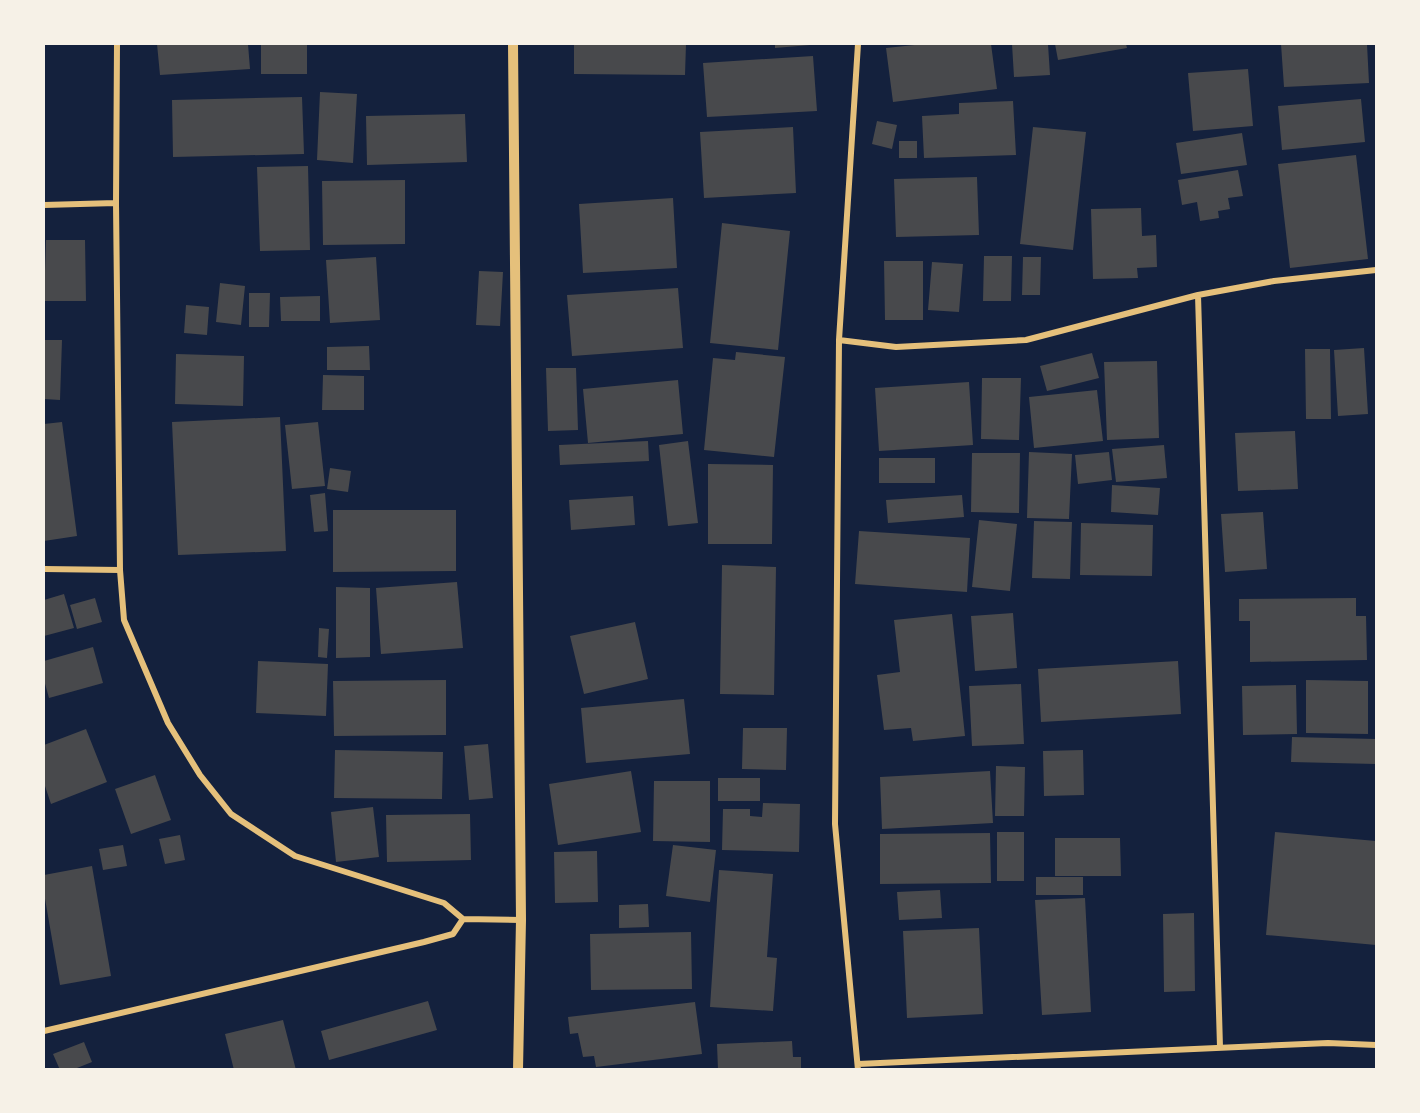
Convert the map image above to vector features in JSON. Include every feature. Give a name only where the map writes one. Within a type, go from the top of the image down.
[{"type":"street","points":[[117,44],[116,203],[120,570],[124,620],[168,723],[200,775],[231,814],[295,856],[444,903],[463,919],[521,920]]},
{"type":"street","points":[[513,44],[521,920],[518,1070]]},
{"type":"street","points":[[858,44],[839,340],[835,824],[858,1067],[1220,1047],[1328,1043],[1377,1045]]},
{"type":"street","points":[[44,205],[116,203]]},
{"type":"street","points":[[839,340],[896,348],[1026,340],[1198,295],[1274,281],[1377,270]]},
{"type":"street","points":[[1198,295],[1220,1047]]},
{"type":"street","points":[[44,569],[120,570]]},
{"type":"street","points":[[44,1031],[424,942],[453,934],[463,919]]},
{"type":"building","points":[[157,44],[248,44],[250,69],[160,75]]},
{"type":"building","points":[[261,44],[307,44],[307,74],[261,74]]},
{"type":"building","points":[[574,44],[686,44],[685,75],[574,74]]},
{"type":"building","points":[[775,44],[810,44],[810,45],[775,48]]},
{"type":"building","points":[[924,44],[991,44],[997,89],[893,102],[886,48]]},
{"type":"building","points":[[1012,44],[1048,44],[1050,75],[1014,77]]},
{"type":"building","points":[[1055,44],[1126,44],[1127,48],[1058,60]]},
{"type":"building","points":[[1281,44],[1367,44],[1369,83],[1284,87]]},
{"type":"building","points":[[813,56],[817,111],[707,117],[703,63]]},
{"type":"building","points":[[1248,69],[1253,126],[1193,131],[1188,73]]},
{"type":"building","points":[[320,92],[357,94],[353,163],[317,160]]},
{"type":"building","points":[[302,97],[304,154],[173,157],[172,100]]},
{"type":"building","points":[[1361,99],[1365,142],[1282,150],[1278,106]]},
{"type":"building","points":[[1013,101],[1016,155],[924,158],[922,116],[959,114],[959,103]]},
{"type":"building","points":[[465,114],[467,162],[367,165],[366,116]]},
{"type":"building","points":[[877,121],[897,125],[892,149],[872,144]]},
{"type":"building","points":[[793,127],[796,193],[704,198],[700,132]]},
{"type":"building","points":[[1033,127],[1086,132],[1073,250],[1020,244]]},
{"type":"building","points":[[1242,133],[1247,165],[1181,174],[1176,143]]},
{"type":"building","points":[[899,141],[917,141],[917,158],[899,158]]},
{"type":"building","points":[[1356,155],[1368,259],[1290,268],[1278,164]]},
{"type":"building","points":[[308,166],[310,250],[260,251],[257,167]]},
{"type":"building","points":[[1238,170],[1243,196],[1228,198],[1230,209],[1218,211],[1219,218],[1200,221],[1197,202],[1182,205],[1178,180]]},
{"type":"building","points":[[977,177],[979,235],[896,237],[894,179]]},
{"type":"building","points":[[405,180],[405,244],[323,245],[322,181]]},
{"type":"building","points":[[673,198],[677,268],[583,273],[579,204]]},
{"type":"building","points":[[1141,208],[1142,236],[1156,235],[1157,267],[1137,268],[1138,278],[1093,279],[1091,209]]},
{"type":"building","points":[[722,223],[790,231],[778,350],[710,343]]},
{"type":"building","points":[[46,240],[85,240],[86,301],[44,301]]},
{"type":"building","points":[[984,256],[1012,256],[1011,301],[983,301]]},
{"type":"building","points":[[376,257],[380,320],[330,323],[326,260]]},
{"type":"building","points":[[1023,257],[1041,257],[1040,295],[1022,295]]},
{"type":"building","points":[[884,261],[923,261],[923,320],[885,320]]},
{"type":"building","points":[[932,262],[963,264],[959,312],[928,310]]},
{"type":"building","points":[[479,271],[503,272],[500,326],[476,325]]},
{"type":"building","points":[[220,283],[245,286],[241,325],[216,322]]},
{"type":"building","points":[[678,288],[683,348],[572,356],[567,295]]},
{"type":"building","points":[[249,293],[270,293],[269,327],[249,327]]},
{"type":"building","points":[[320,296],[320,321],[281,321],[280,297]]},
{"type":"building","points":[[186,305],[209,307],[207,335],[184,333]]},
{"type":"building","points":[[44,340],[62,340],[60,400],[44,399]]},
{"type":"building","points":[[369,346],[370,370],[327,370],[327,347]]},
{"type":"building","points":[[1364,348],[1368,414],[1338,416],[1334,350]]},
{"type":"building","points":[[1305,349],[1330,349],[1331,419],[1306,419]]},
{"type":"building","points":[[736,352],[785,357],[774,457],[704,450],[713,358],[735,360]]},
{"type":"building","points":[[1092,353],[1099,378],[1047,391],[1040,366]]},
{"type":"building","points":[[176,354],[244,356],[243,406],[175,404]]},
{"type":"building","points":[[1157,361],[1159,438],[1107,440],[1104,362]]},
{"type":"building","points":[[546,368],[576,368],[578,430],[548,431]]},
{"type":"building","points":[[323,375],[364,376],[364,410],[322,410]]},
{"type":"building","points":[[982,378],[1021,378],[1019,440],[981,439]]},
{"type":"building","points":[[678,380],[683,434],[588,443],[583,389]]},
{"type":"building","points":[[969,382],[973,445],[879,451],[875,388]]},
{"type":"building","points":[[1097,390],[1103,441],[1034,448],[1029,397]]},
{"type":"building","points":[[280,417],[286,551],[178,555],[172,422]]},
{"type":"building","points":[[62,422],[77,536],[44,541],[44,424]]},
{"type":"building","points":[[318,422],[325,486],[292,489],[285,425]]},
{"type":"building","points":[[1295,431],[1298,489],[1238,491],[1235,433]]},
{"type":"building","points":[[648,441],[649,461],[560,465],[559,445]]},
{"type":"building","points":[[688,441],[698,523],[668,526],[659,445]]},
{"type":"building","points":[[1164,445],[1167,478],[1116,482],[1112,449]]},
{"type":"building","points":[[1029,452],[1072,454],[1069,519],[1027,518]]},
{"type":"building","points":[[1109,452],[1112,480],[1078,484],[1075,455]]},
{"type":"building","points":[[972,453],[1020,453],[1019,513],[971,512]]},
{"type":"building","points":[[879,458],[935,458],[935,483],[879,483]]},
{"type":"building","points":[[708,464],[773,465],[772,544],[708,544]]},
{"type":"building","points":[[330,468],[351,471],[348,492],[327,489]]},
{"type":"building","points":[[1112,485],[1160,488],[1158,515],[1111,512]]},
{"type":"building","points":[[325,493],[328,531],[314,532],[310,495]]},
{"type":"building","points":[[962,495],[964,517],[888,523],[886,500]]},
{"type":"building","points":[[633,496],[635,525],[571,530],[569,500]]},
{"type":"building","points":[[333,510],[456,510],[456,571],[333,572]]},
{"type":"building","points":[[1263,512],[1267,569],[1225,572],[1221,514]]},
{"type":"building","points":[[979,520],[1017,524],[1010,591],[972,587]]},
{"type":"building","points":[[1034,521],[1072,522],[1070,579],[1032,578]]},
{"type":"building","points":[[1081,523],[1153,525],[1152,576],[1080,575]]},
{"type":"building","points":[[859,531],[970,538],[967,592],[855,584]]},
{"type":"building","points":[[722,565],[776,567],[774,695],[720,694]]},
{"type":"building","points":[[457,582],[463,648],[381,654],[376,588]]},
{"type":"building","points":[[336,587],[370,588],[370,657],[336,658]]},
{"type":"building","points":[[64,594],[74,628],[44,636],[44,600]]},
{"type":"building","points":[[95,598],[102,622],[77,629],[70,605]]},
{"type":"building","points":[[1356,598],[1356,616],[1366,616],[1367,660],[1250,662],[1250,621],[1239,621],[1239,599]]},
{"type":"building","points":[[1013,613],[1017,668],[975,671],[971,616]]},
{"type":"building","points":[[952,614],[965,736],[913,741],[911,728],[884,730],[877,675],[900,672],[894,620]]},
{"type":"building","points":[[635,622],[648,679],[584,694],[570,636]]},
{"type":"building","points":[[319,628],[329,629],[327,658],[318,657]]},
{"type":"building","points":[[93,647],[103,683],[49,698],[44,680],[44,661]]},
{"type":"building","points":[[258,661],[328,664],[326,716],[256,713]]},
{"type":"building","points":[[1178,661],[1181,714],[1041,722],[1038,669]]},
{"type":"building","points":[[446,680],[446,735],[334,736],[333,681]]},
{"type":"building","points":[[1306,680],[1368,681],[1368,734],[1306,733]]},
{"type":"building","points":[[1021,684],[1024,744],[972,746],[969,686]]},
{"type":"building","points":[[1296,685],[1297,734],[1243,735],[1242,686]]},
{"type":"building","points":[[684,699],[690,754],[586,763],[581,708]]},
{"type":"building","points":[[743,728],[787,728],[786,770],[742,769]]},
{"type":"building","points":[[86,729],[107,782],[51,804],[44,783],[44,745]]},
{"type":"building","points":[[1292,737],[1376,739],[1376,764],[1291,762]]},
{"type":"building","points":[[488,744],[493,798],[469,800],[464,746]]},
{"type":"building","points":[[335,750],[443,752],[442,799],[334,798]]},
{"type":"building","points":[[1083,750],[1084,795],[1044,796],[1043,751]]},
{"type":"building","points":[[996,766],[1025,767],[1024,816],[995,816]]},
{"type":"building","points":[[631,771],[641,832],[558,845],[549,784]]},
{"type":"building","points":[[990,771],[993,823],[882,829],[880,777]]},
{"type":"building","points":[[155,775],[171,820],[131,834],[115,789]]},
{"type":"building","points":[[718,778],[760,778],[760,801],[718,801]]},
{"type":"building","points":[[654,781],[710,781],[710,842],[653,841]]},
{"type":"building","points":[[763,803],[800,804],[799,852],[722,850],[723,809],[750,809],[750,816],[762,817]]},
{"type":"building","points":[[373,807],[379,857],[336,862],[331,812]]},
{"type":"building","points":[[470,814],[471,860],[387,862],[386,815]]},
{"type":"building","points":[[997,832],[1024,832],[1024,881],[997,881]]},
{"type":"building","points":[[1275,832],[1376,841],[1376,945],[1266,935]]},
{"type":"building","points":[[990,833],[991,883],[880,884],[880,834]]},
{"type":"building","points":[[180,835],[185,860],[165,864],[159,839]]},
{"type":"building","points":[[1055,838],[1120,838],[1121,876],[1055,876]]},
{"type":"building","points":[[123,845],[127,866],[103,870],[99,849]]},
{"type":"building","points":[[673,845],[716,850],[710,902],[666,896]]},
{"type":"building","points":[[597,851],[598,902],[555,903],[554,852]]},
{"type":"building","points":[[92,866],[111,976],[60,985],[44,893],[44,875]]},
{"type":"building","points":[[719,870],[773,874],[767,957],[777,958],[773,1011],[710,1007]]},
{"type":"building","points":[[1036,877],[1083,877],[1083,895],[1036,895]]},
{"type":"building","points":[[940,890],[942,918],[899,920],[897,892]]},
{"type":"building","points":[[1085,898],[1091,1012],[1042,1015],[1035,900]]},
{"type":"building","points":[[648,904],[649,927],[619,928],[619,905]]},
{"type":"building","points":[[1194,913],[1195,991],[1164,992],[1163,914]]},
{"type":"building","points":[[979,928],[983,1014],[907,1018],[903,931]]},
{"type":"building","points":[[691,932],[692,989],[591,990],[590,934]]},
{"type":"building","points":[[428,1001],[437,1030],[329,1060],[321,1031]]},
{"type":"building","points":[[695,1002],[702,1054],[596,1067],[594,1056],[583,1057],[578,1033],[570,1034],[568,1017]]},
{"type":"building","points":[[283,1020],[296,1070],[234,1070],[225,1034]]},
{"type":"building","points":[[792,1041],[793,1057],[801,1057],[801,1070],[718,1070],[717,1044]]},
{"type":"building","points":[[84,1042],[92,1062],[72,1070],[60,1070],[53,1054]]}]
